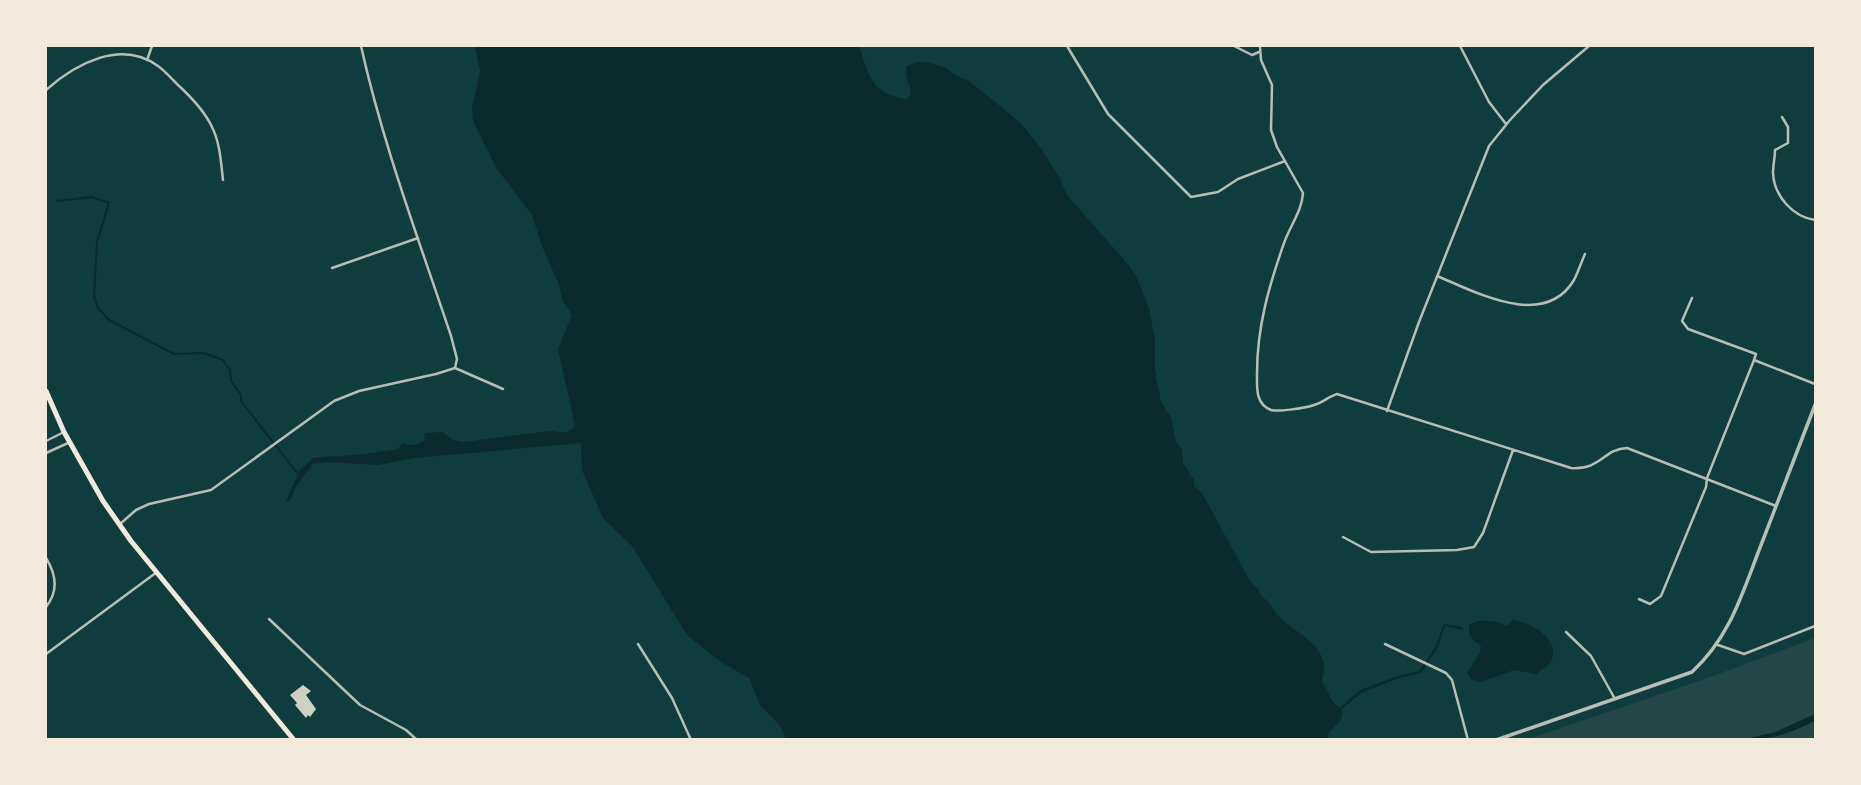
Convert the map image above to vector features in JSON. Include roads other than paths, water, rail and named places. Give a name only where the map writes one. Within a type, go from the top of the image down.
[{"type":"main road","points":[[46,391],[69,442],[103,501],[157,572],[294,740]]},
{"type":"street","points":[[147,60],[152,46]]},
{"type":"street","points":[[361,46],[374,106],[455,351],[455,368]]},
{"type":"street","points":[[1067,46],[1108,114],[1191,197],[1218,192],[1238,179],[1285,161]]},
{"type":"street","points":[[1234,46],[1252,55],[1260,52]]},
{"type":"street","points":[[1260,46],[1272,85],[1271,130],[1277,147],[1303,193],[1300,207],[1285,239],[1260,323],[1256,390],[1260,401],[1274,410],[1314,405],[1337,394],[1557,465],[1580,469],[1591,467],[1617,449],[1627,448],[1776,506]]},
{"type":"street","points":[[1460,46],[1489,102],[1506,124]]},
{"type":"street","points":[[1387,411],[1489,146],[1543,85],[1589,46]]},
{"type":"street","points":[[46,90],[88,61],[100,56],[132,56],[158,65],[183,89],[211,124],[219,149],[223,180]]},
{"type":"street","points":[[1782,117],[1788,127],[1788,143],[1775,150],[1773,174],[1778,191],[1794,213],[1815,220]]},
{"type":"street","points":[[332,268],[418,238]]},
{"type":"street","points":[[1437,276],[1507,303],[1533,306],[1560,294],[1573,282],[1585,254]]},
{"type":"street","points":[[1639,599],[1650,604],[1661,596],[1756,354],[1688,329],[1682,321],[1692,298]]},
{"type":"street","points":[[1754,360],[1815,384]]},
{"type":"street","points":[[120,524],[136,510],[149,504],[211,490],[334,401],[359,391],[455,368],[503,389]]},
{"type":"street","points":[[1496,740],[1692,672],[1718,645],[1738,604],[1815,405]]},
{"type":"street","points":[[46,441],[64,432]]},
{"type":"street","points":[[46,453],[69,442]]},
{"type":"street","points":[[1343,537],[1371,552],[1457,550],[1474,547],[1483,534],[1513,450]]},
{"type":"street","points":[[46,558],[53,569],[55,582],[46,607]]},
{"type":"street","points":[[46,654],[157,572]]},
{"type":"street","points":[[269,619],[355,701],[406,730],[417,740]]},
{"type":"street","points":[[1718,645],[1744,654],[1815,626]]},
{"type":"street","points":[[1566,632],[1591,656],[1615,699]]},
{"type":"street","points":[[638,644],[673,698],[691,740]]},
{"type":"street","points":[[1385,645],[1446,673],[1452,680],[1468,740]]},
{"type":"waterway","points":[[57,201],[92,197],[109,203],[97,242],[94,296],[98,308],[109,320],[174,354],[204,353],[223,360],[230,370],[231,381],[241,395],[241,401],[298,474]]}]
